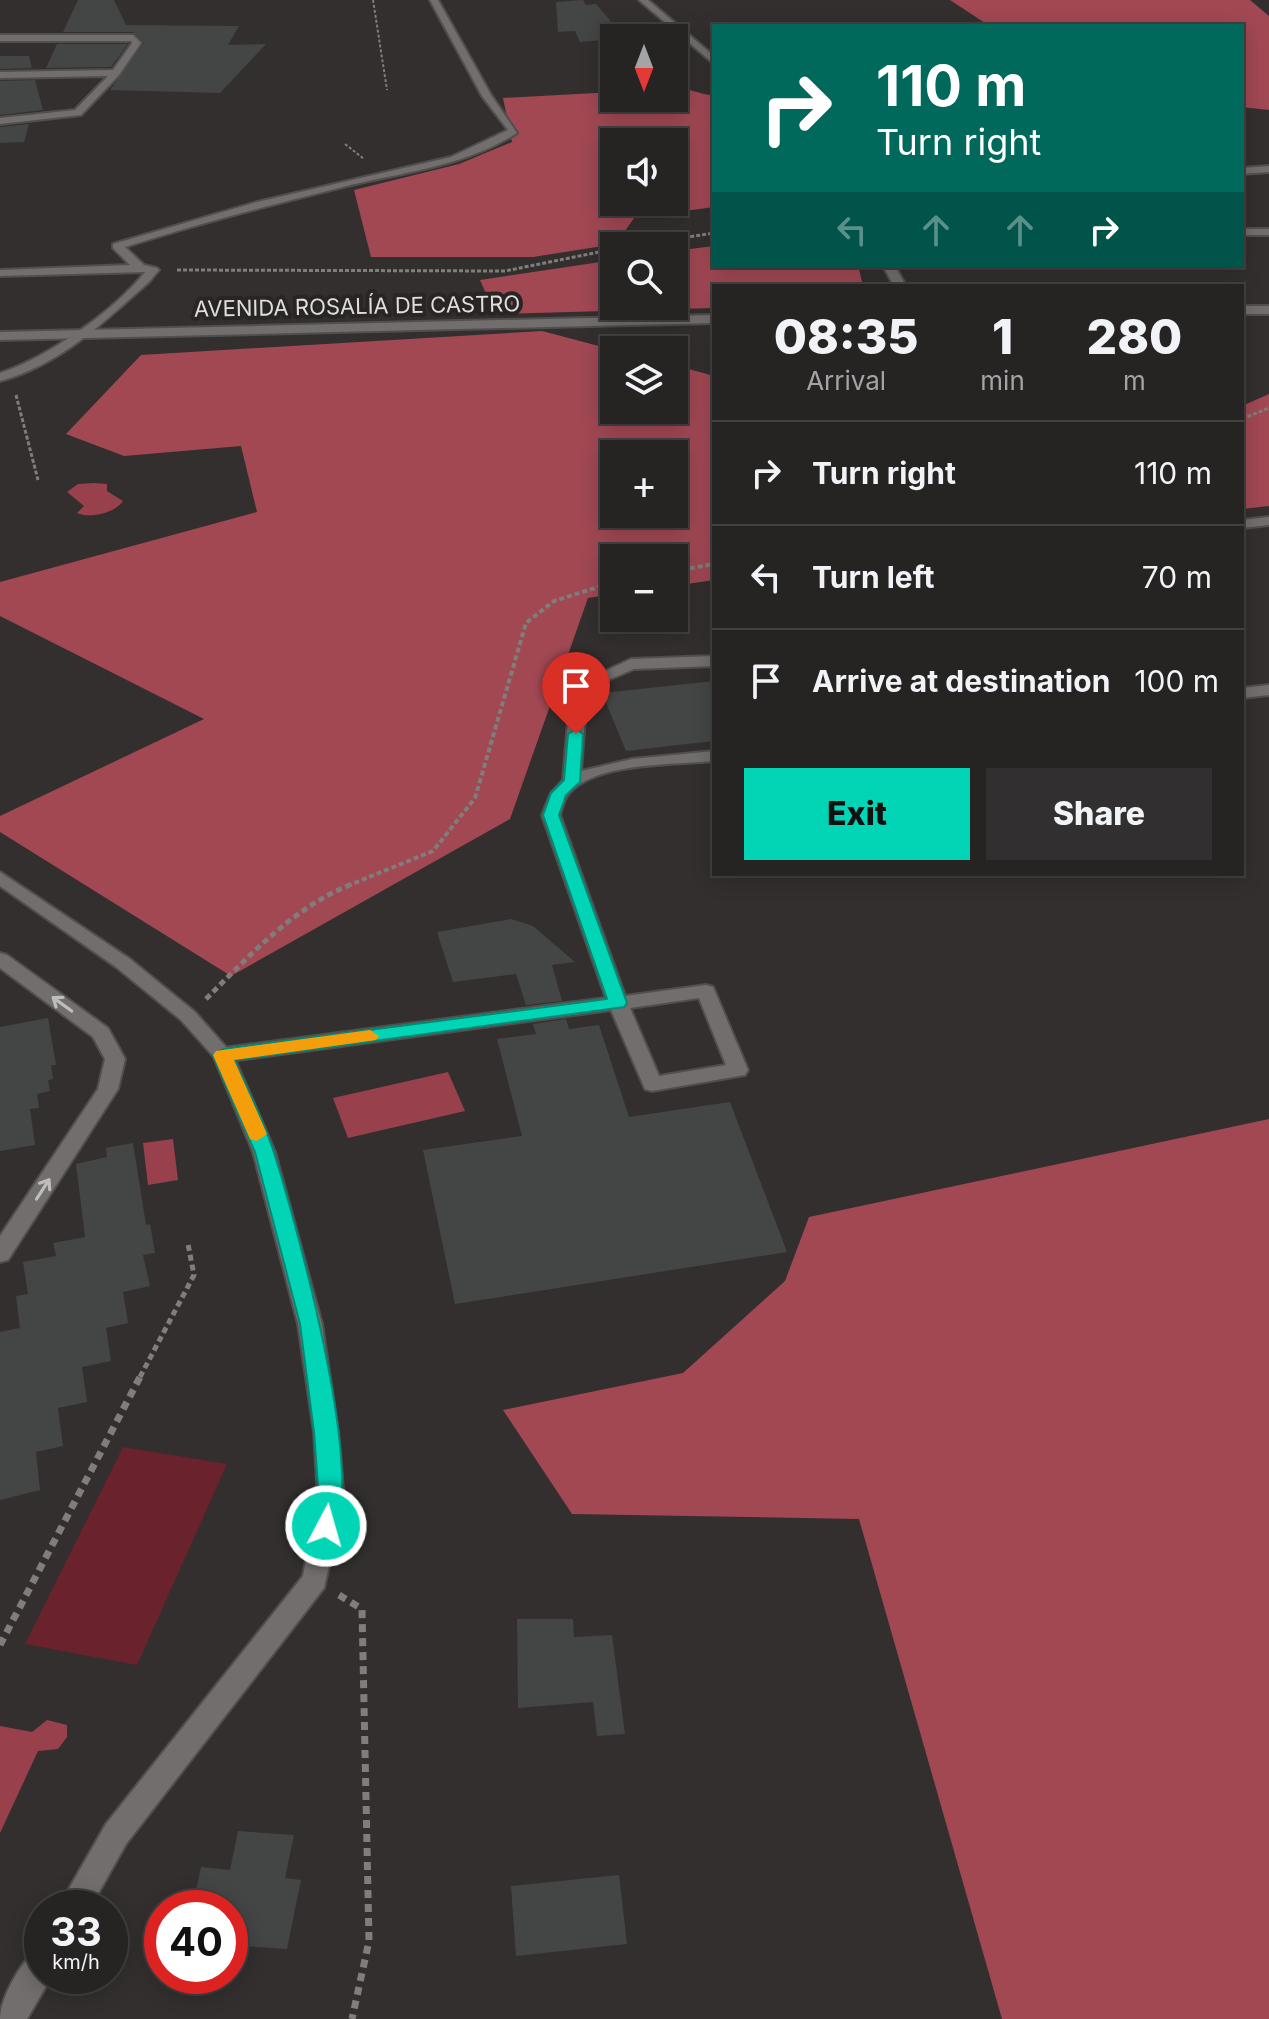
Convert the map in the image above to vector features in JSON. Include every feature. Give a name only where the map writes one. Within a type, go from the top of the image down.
[{"type":"street","points":[[147,269],[117,246],[278,200],[450,159],[501,141],[514,131],[487,96],[434,0]]},
{"type":"street","points":[[643,0],[712,59]]},
{"type":"street","points":[[0,38],[133,38],[137,43],[116,73],[78,113],[0,121]]},
{"type":"street","points":[[0,75],[116,73]]},
{"type":"street","points":[[1244,171],[1269,169]]},
{"type":"street","points":[[1244,232],[1269,232]]},
{"type":"street","points":[[0,273],[147,269]]},
{"type":"street","points":[[0,377],[15,374],[83,332],[147,269]]},
{"type":"street","points":[[1244,310],[1269,310]]},
{"type":"street","name":"AVENIDA ROSALÍA DE CASTRO","points":[[0,336],[712,319]]},
{"type":"street","points":[[1244,524],[1269,521]]},
{"type":"street","points":[[572,782],[579,687],[631,664],[712,661]]},
{"type":"street","points":[[1244,693],[1269,690]]},
{"type":"street","points":[[223,1055],[618,1003],[706,991],[738,1070],[652,1084],[618,1003],[551,815],[559,793],[572,782],[602,769],[712,756]]},
{"type":"street","points":[[0,878],[123,963],[188,1016],[223,1055],[264,1152],[310,1324],[326,1432],[331,1499],[315,1580],[116,1834],[83,1890]]},
{"type":"street","points":[[0,959],[101,1033],[115,1059],[108,1089],[0,1254]]},
{"type":"street","points":[[10,2019],[24,1994]]},
{"type":"path","points":[[373,0],[387,90]]},
{"type":"path","points":[[688,237],[712,233]]},
{"type":"path","points":[[147,269],[505,271],[600,252]]},
{"type":"path","points":[[15,374],[22,427],[38,480]]},
{"type":"path","points":[[1244,418],[1269,408]]},
{"type":"path","points":[[688,569],[712,564]]},
{"type":"path","points":[[188,1016],[256,949],[322,896],[433,851],[475,798],[526,623],[554,601],[600,586]]},
{"type":"path","points":[[0,1645],[194,1275],[188,1244]]},
{"type":"path","points":[[315,1580],[362,1609],[369,1941],[352,2019]]},
{"type":"shaded area","points":[[950,0],[1250,0],[1269,16],[1269,110],[1244,107],[1244,24],[981,24],[985,23]]},
{"type":"shaded area","points":[[688,90],[712,95],[712,207],[688,211],[688,128],[600,128],[600,216],[649,216],[634,218],[624,232],[600,232],[600,247],[533,257],[371,257],[354,190],[459,164],[512,142],[503,98],[600,93],[600,112],[688,112]]},
{"type":"shaded area","points":[[712,246],[712,268],[859,269],[863,284],[712,284],[712,308],[688,309],[688,249]]},
{"type":"shaded area","points":[[600,262],[600,311],[495,314],[480,280]]},
{"type":"shaded area","points":[[542,331],[600,346],[600,424],[688,424],[688,369],[712,375],[712,580],[688,584],[688,544],[600,544],[600,596],[588,598],[510,819],[231,976],[0,832],[0,816],[204,719],[0,616],[0,582],[257,512],[241,446],[124,456],[66,434],[141,355]]},
{"type":"shaded area","points":[[1269,394],[1269,506],[1244,509],[1244,405]]},
{"type":"shaded area","points":[[78,484],[107,484],[107,491],[123,501],[102,514],[77,513],[84,506],[67,492]]},
{"type":"shaded area","points":[[448,1072],[465,1111],[348,1138],[333,1098]]},
{"type":"shaded area","points":[[1269,1119],[1269,2019],[1002,2019],[859,1519],[572,1514],[503,1410],[683,1373],[785,1281],[809,1217]]},
{"type":"shaded area","points":[[173,1139],[178,1180],[148,1185],[143,1143]]},
{"type":"shaded area","points":[[123,1447],[227,1464],[137,1665],[25,1644]]},
{"type":"shaded area","points":[[47,1720],[67,1725],[67,1737],[58,1749],[38,1751],[0,1833],[0,1726],[32,1732]]},
{"type":"building","points":[[78,0],[114,0],[126,25],[239,26],[228,45],[266,44],[220,93],[110,90],[144,43],[133,32],[63,32]]},
{"type":"building","points":[[583,0],[586,5],[596,4],[613,24],[600,24],[600,40],[580,42],[575,31],[558,32],[556,2]]},
{"type":"building","points":[[57,44],[128,44],[111,67],[46,68]]},
{"type":"building","points":[[0,56],[29,56],[32,68],[0,69]]},
{"type":"building","points":[[35,80],[43,110],[0,115],[0,81]]},
{"type":"building","points":[[29,124],[24,142],[0,143],[0,127]]},
{"type":"building","points":[[712,681],[712,741],[626,751],[602,693]]},
{"type":"building","points":[[511,919],[533,926],[575,962],[552,965],[562,1001],[526,1005],[516,974],[453,982],[437,932]]},
{"type":"building","points":[[48,1018],[56,1065],[51,1065],[53,1079],[48,1080],[50,1091],[37,1094],[39,1108],[30,1109],[35,1145],[0,1151],[0,1027]]},
{"type":"building","points":[[566,1019],[569,1029],[599,1025],[629,1117],[730,1102],[787,1252],[455,1304],[423,1150],[522,1136],[497,1039],[536,1034],[533,1024]]},
{"type":"building","points":[[133,1143],[146,1225],[150,1224],[155,1253],[143,1255],[150,1286],[123,1292],[128,1323],[106,1328],[111,1361],[82,1367],[87,1402],[58,1408],[63,1446],[36,1452],[40,1490],[0,1500],[0,1332],[20,1328],[16,1296],[28,1294],[23,1262],[56,1256],[53,1243],[85,1237],[76,1164],[107,1157],[106,1148]]},
{"type":"building","points":[[517,1619],[573,1619],[574,1637],[612,1635],[625,1734],[597,1736],[593,1702],[518,1708]]},
{"type":"building","points":[[238,1831],[294,1835],[285,1878],[301,1880],[287,1949],[248,1946],[248,1890],[196,1890],[201,1867],[230,1870]]},
{"type":"building","points":[[619,1875],[627,1944],[516,1956],[511,1886]]},
{"type":"slow traffic","points":[[257,1134],[223,1055],[370,1036]]},
{"type":"route","points":[[326,1526],[331,1499],[326,1432],[310,1324],[264,1152],[223,1055],[618,1003],[551,815],[559,793],[572,782],[576,734]]}]
